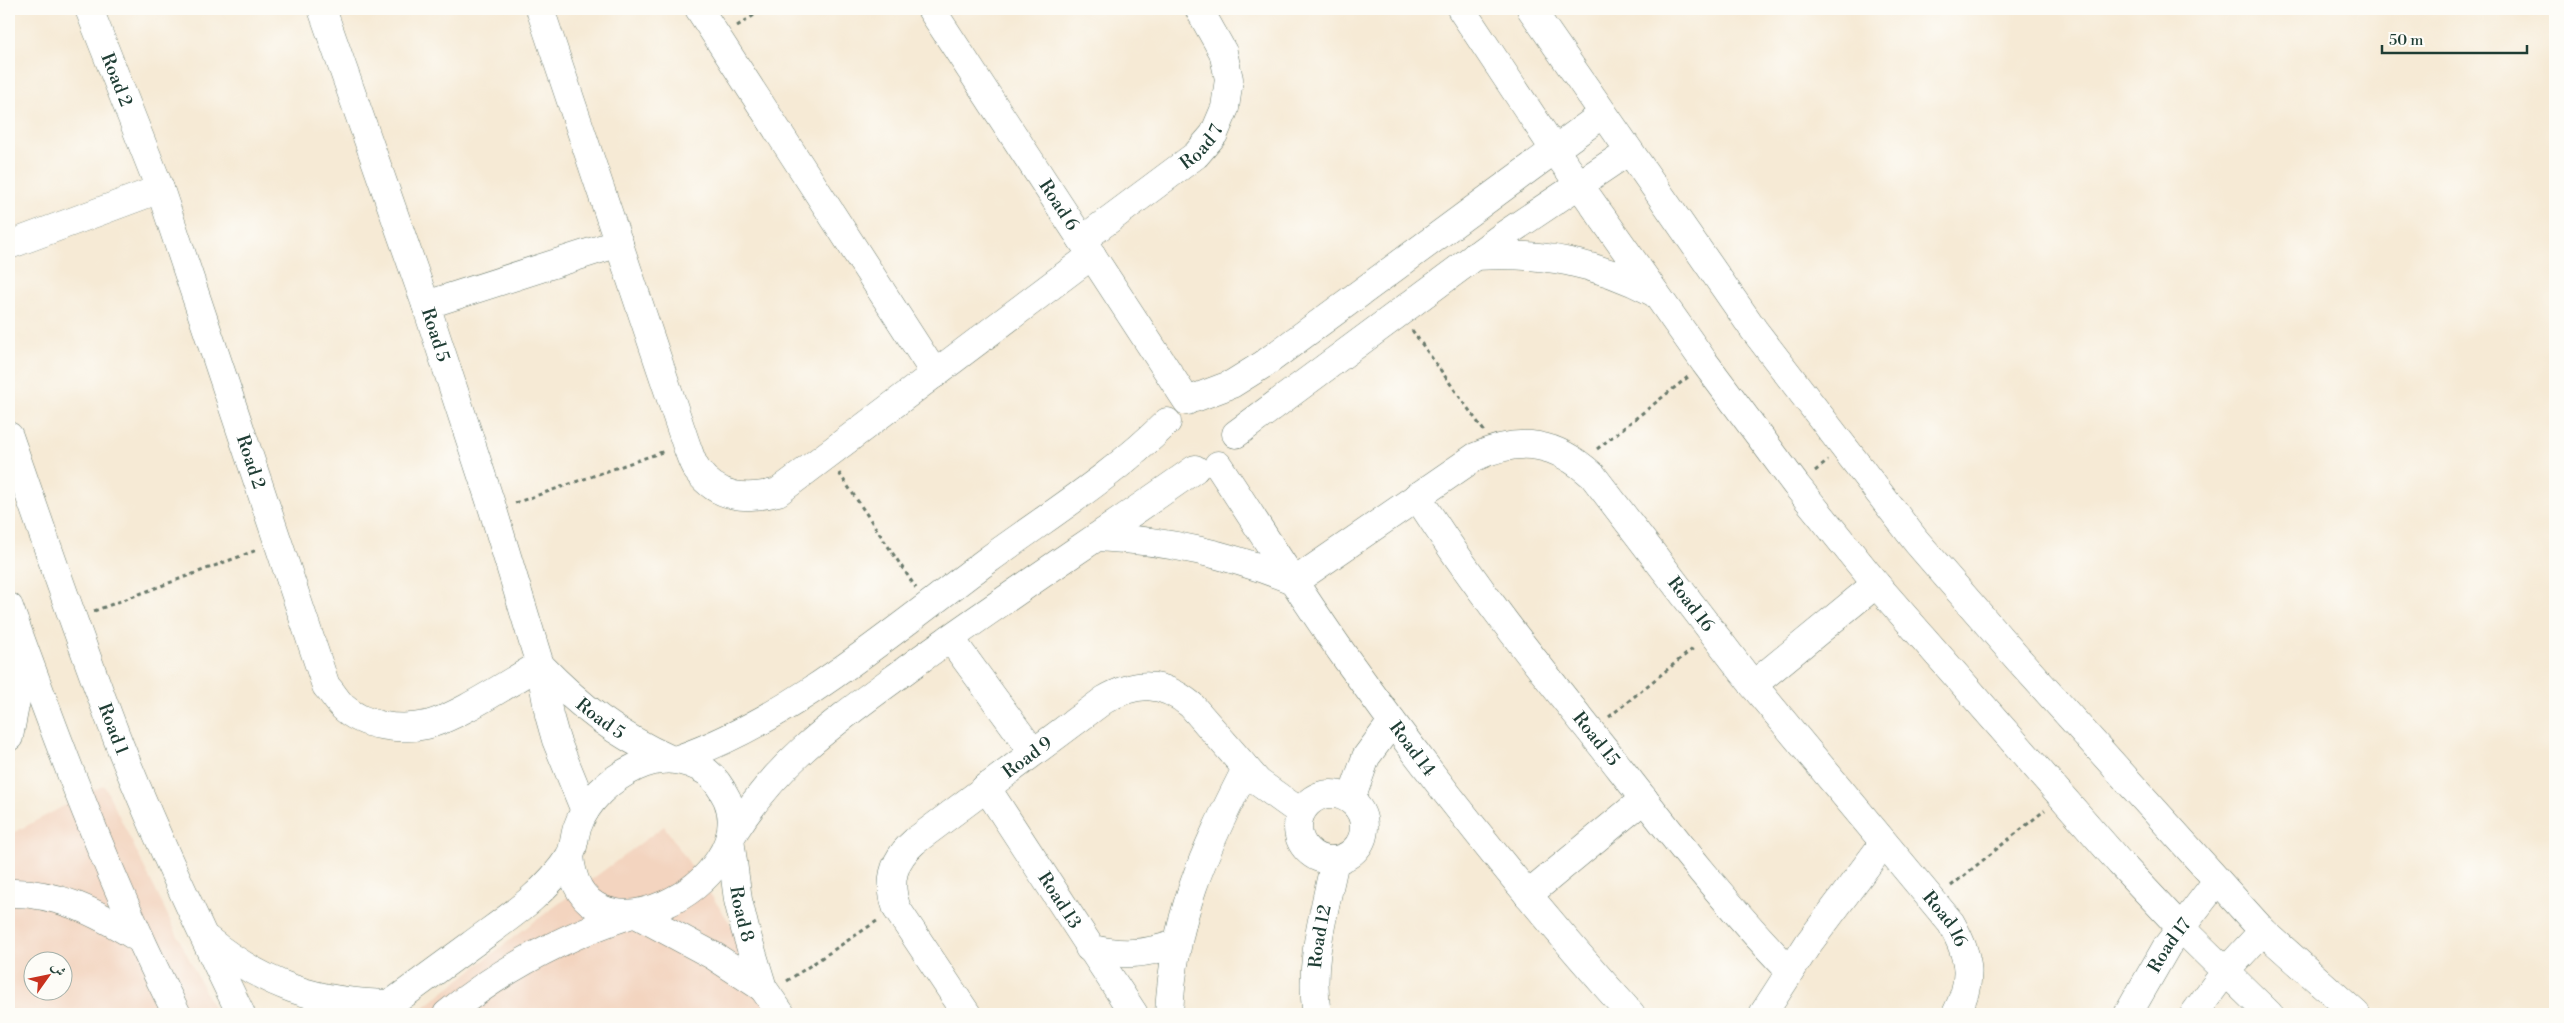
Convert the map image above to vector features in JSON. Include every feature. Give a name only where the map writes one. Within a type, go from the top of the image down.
[{"type":"street","name":"Road 2","points":[[89,9],[160,190],[326,686],[343,707],[365,721],[396,727],[426,725],[455,712],[540,664]]},
{"type":"street","name":"Road 7","points":[[540,9],[686,444],[697,469],[713,486],[733,496],[756,498],[778,492],[935,374],[1196,155],[1214,134],[1225,108],[1228,80],[1223,52],[1199,9]]},
{"type":"street","points":[[699,9],[935,374]]},
{"type":"street","name":"Road 6","points":[[931,9],[1087,247],[1191,399]]},
{"type":"street","points":[[1461,9],[1579,184],[1705,363],[1796,485],[1876,584],[2061,797],[2180,927],[2269,1014]]},
{"type":"street","points":[[1531,9],[1754,330],[1844,450],[1916,541],[2263,931],[2356,1014]]},
{"type":"street","name":"Road 5","points":[[326,13],[426,305],[493,510],[540,664],[554,732],[564,764],[585,811]]},
{"type":"street","points":[[633,914],[607,911],[587,899],[577,887],[571,872],[570,855],[585,811],[607,785],[621,774],[637,766],[674,759],[730,738],[780,711],[1117,466],[1167,422],[1178,405],[1232,384],[1264,364],[1554,148],[1603,114]]},
{"type":"street","points":[[1236,434],[1475,256],[1629,151]]},
{"type":"street","points":[[9,244],[160,190]]},
{"type":"street","points":[[426,305],[619,243]]},
{"type":"street","points":[[1475,256],[1522,255],[1570,260],[1622,277],[1657,294]]},
{"type":"street","points":[[447,1014],[483,988],[543,951],[582,932],[663,905],[692,888],[720,857],[731,837],[767,784],[811,740],[950,638],[1098,537],[1231,452],[1236,434],[1232,417],[1221,404],[1204,398],[1191,399]]},
{"type":"street","points":[[1167,422],[1166,439],[1168,448],[1179,462],[1206,467]]},
{"type":"street","name":"Road 1","points":[[9,436],[72,619],[120,747],[202,935],[241,1014]]},
{"type":"street","name":"Road 16","points":[[1295,581],[1417,496],[1476,457],[1496,448],[1514,444],[1537,445],[1559,452],[1579,464],[1604,490],[1753,684],[1883,844],[1951,923],[1964,947],[1968,971],[1966,995],[1956,1014]]},
{"type":"street","name":"Road 14","points":[[1206,467],[1295,581],[1344,655],[1392,722],[1528,895],[1631,1014]]},
{"type":"street","name":"Road 15","points":[[1417,496],[1480,590],[1591,732],[1729,904],[1790,971]]},
{"type":"street","points":[[1098,537],[1139,539],[1187,546],[1257,566],[1295,581]]},
{"type":"street","points":[[1753,684],[1876,584]]},
{"type":"street","points":[[9,607],[69,770],[138,938],[177,1014]]},
{"type":"street","points":[[950,638],[1033,752]]},
{"type":"street","points":[[9,737],[21,674],[22,642]]},
{"type":"street","name":"Road 5","points":[[540,664],[600,720],[622,736],[674,759]]},
{"type":"street","name":"Road 9","points":[[967,1014],[897,909],[892,894],[891,879],[895,864],[903,851],[986,787],[1111,696],[1133,687],[1149,686],[1179,695],[1191,705],[1246,769],[1271,793],[1300,812]]},
{"type":"street","points":[[1351,800],[1366,757],[1392,722]]},
{"type":"street","points":[[674,759],[696,765],[711,776],[723,790],[730,807],[731,837]]},
{"type":"street","points":[[1169,1014],[1177,943],[1197,871],[1211,836],[1246,769]]},
{"type":"street","name":"Road 13","points":[[986,787],[1089,948],[1134,1014]]},
{"type":"street","points":[[1329,793],[1340,794],[1351,800],[1359,808],[1363,818],[1364,830],[1355,850],[1346,857],[1335,860],[1315,856],[1307,850],[1298,832],[1300,812],[1307,802],[1317,796],[1329,793]]},
{"type":"street","points":[[1528,895],[1644,799]]},
{"type":"street","name":"Road 8","points":[[731,837],[738,900],[771,999]]},
{"type":"street","points":[[1763,1014],[1790,971],[1883,844]]},
{"type":"street","points":[[202,935],[236,962],[258,975],[290,989],[332,1000],[384,1009],[518,910],[537,894],[570,855]]},
{"type":"street","name":"Road 12","points":[[1316,1014],[1314,1000],[1315,962],[1335,860]]},
{"type":"street","name":"Road 17","points":[[2128,1014],[2180,927],[2217,881]]},
{"type":"street","points":[[9,893],[59,899],[101,914],[138,938]]},
{"type":"street","name":"Road 8","points":[[633,914],[714,956],[771,999]]},
{"type":"street","points":[[2194,1014],[2225,972],[2263,931]]},
{"type":"street","points":[[1089,948],[1124,954],[1142,953],[1177,943]]},
{"type":"path","points":[[718,38],[764,9]]},
{"type":"path","points":[[1399,312],[1496,448]]},
{"type":"path","points":[[1579,464],[1705,363]]},
{"type":"path","points":[[493,510],[686,444]]},
{"type":"path","points":[[1796,485],[1844,450]]},
{"type":"path","points":[[827,456],[928,605]]},
{"type":"path","points":[[72,619],[279,542]]},
{"type":"path","points":[[1591,732],[1713,632]]},
{"type":"path","points":[[1933,901],[2061,797]]},
{"type":"path","points":[[771,999],[897,909]]},
{"type":"shaded area","points":[[104,785],[216,1014],[9,1014],[9,835]]},
{"type":"shaded area","points":[[664,826],[792,1014],[415,1014],[523,930]]}]
